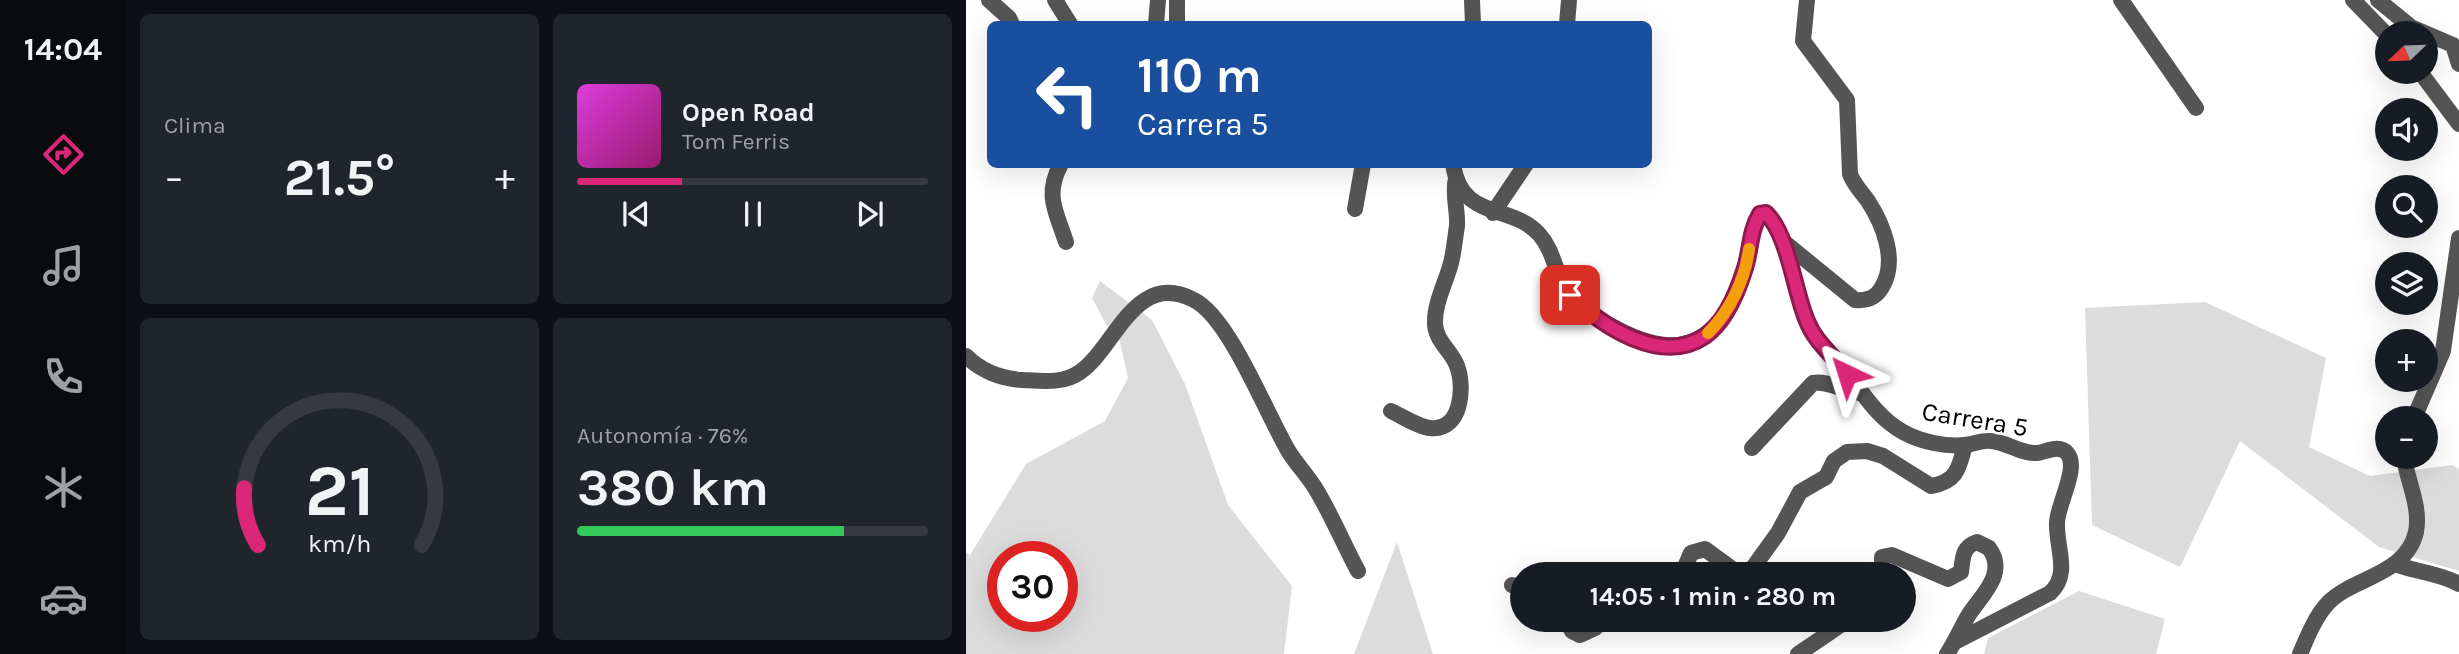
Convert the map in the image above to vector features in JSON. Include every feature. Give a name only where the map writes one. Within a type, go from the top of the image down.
[{"type":"street","points":[[989,0],[1010,21]]},
{"type":"street","points":[[1055,0],[1068,21]]},
{"type":"street","points":[[1156,21],[1158,0]]},
{"type":"street","points":[[1177,0],[1177,21]]},
{"type":"street","points":[[1472,0],[1473,21]]},
{"type":"street","points":[[1567,21],[1569,0]]},
{"type":"street","points":[[1779,238],[1855,300],[1865,301],[1878,295],[1885,282],[1889,258],[1884,230],[1867,200],[1853,183],[1850,174],[1847,100],[1803,41],[1807,0]]},
{"type":"street","points":[[2121,0],[2196,108]]},
{"type":"street","points":[[2353,0],[2375,23]]},
{"type":"street","points":[[2378,0],[2411,27],[2453,45],[2459,64]]},
{"type":"street","points":[[2429,84],[2459,124]]},
{"type":"street","points":[[1059,168],[1052,182],[1051,195],[1066,242]]},
{"type":"street","points":[[1355,209],[1362,168]]},
{"type":"street","points":[[1493,213],[1523,168]]},
{"type":"street","points":[[1391,411],[1430,429],[1442,427],[1452,419],[1460,404],[1462,385],[1457,364],[1440,341],[1435,327],[1436,312],[1452,260],[1457,222],[1453,191],[1455,171]]},
{"type":"street","name":"Carrera 5","points":[[1455,171],[1465,193],[1493,213],[1521,222],[1540,235],[1554,257],[1570,295],[1583,308],[1627,334],[1663,347],[1686,345],[1706,336],[1719,321],[1745,270],[1752,232],[1760,214],[1766,213],[1779,238],[1813,335],[1876,411],[1904,432],[1934,443],[1965,445],[1989,440],[2024,452],[2062,449],[2068,453],[2072,466],[2057,522],[2062,573],[2058,586],[1951,648]]},
{"type":"street","points":[[2419,406],[2443,351],[2459,238]]},
{"type":"street","points":[[966,356],[976,366],[1010,379],[1054,381],[1079,373],[1142,300],[1169,292],[1195,300],[1219,324],[1289,451],[1317,491],[1358,571]]},
{"type":"street","points":[[1752,448],[1813,383],[1821,382],[1852,393],[1862,393]]},
{"type":"street","points":[[1757,562],[1778,533],[1800,492],[1826,477],[1834,461],[1841,455],[1857,451],[1883,456],[1931,486],[1951,481],[1958,473],[1965,445]]},
{"type":"street","points":[[2300,654],[2308,635],[2329,601],[2395,564],[2411,544],[2416,531],[2416,508],[2407,469]]},
{"type":"street","points":[[1916,565],[1948,579],[1961,572],[1967,547],[1977,542],[1989,548],[1995,563],[1993,581],[1972,610],[1951,648]]},
{"type":"street","points":[[1687,562],[1691,553],[1706,549],[1724,562]]},
{"type":"street","points":[[1882,562],[1882,558],[1892,555],[1908,562]]},
{"type":"street","points":[[2395,564],[2414,572],[2449,578],[2459,584]]},
{"type":"street","points":[[1798,654],[1830,632]]},
{"type":"shaded area","points":[[1100,281],[1152,320],[1185,384],[1228,505],[1292,586],[1284,654],[966,654],[966,552],[970,555],[1026,464],[1105,421],[1128,378],[1119,338],[1107,326],[1092,298]]},
{"type":"shaded area","points":[[2205,302],[2326,358],[2309,447],[2370,476],[2438,469],[2452,465],[2459,469],[2459,571],[2379,547],[2240,441],[2180,567],[2092,525],[2085,308]]},
{"type":"shaded area","points":[[1397,542],[1433,654],[1354,654]]},
{"type":"shaded area","points":[[2079,591],[2165,619],[2156,654],[1984,654],[1988,638]]},
{"type":"slow traffic","points":[[1708,333],[1719,321],[1735,294],[1745,270],[1749,249]]},
{"type":"route","points":[[1570,295],[1604,322],[1646,343],[1663,347],[1686,345],[1706,336],[1728,307],[1745,270],[1755,224],[1760,214],[1766,213],[1772,220],[1788,260],[1803,313],[1813,335],[1847,374]]}]
